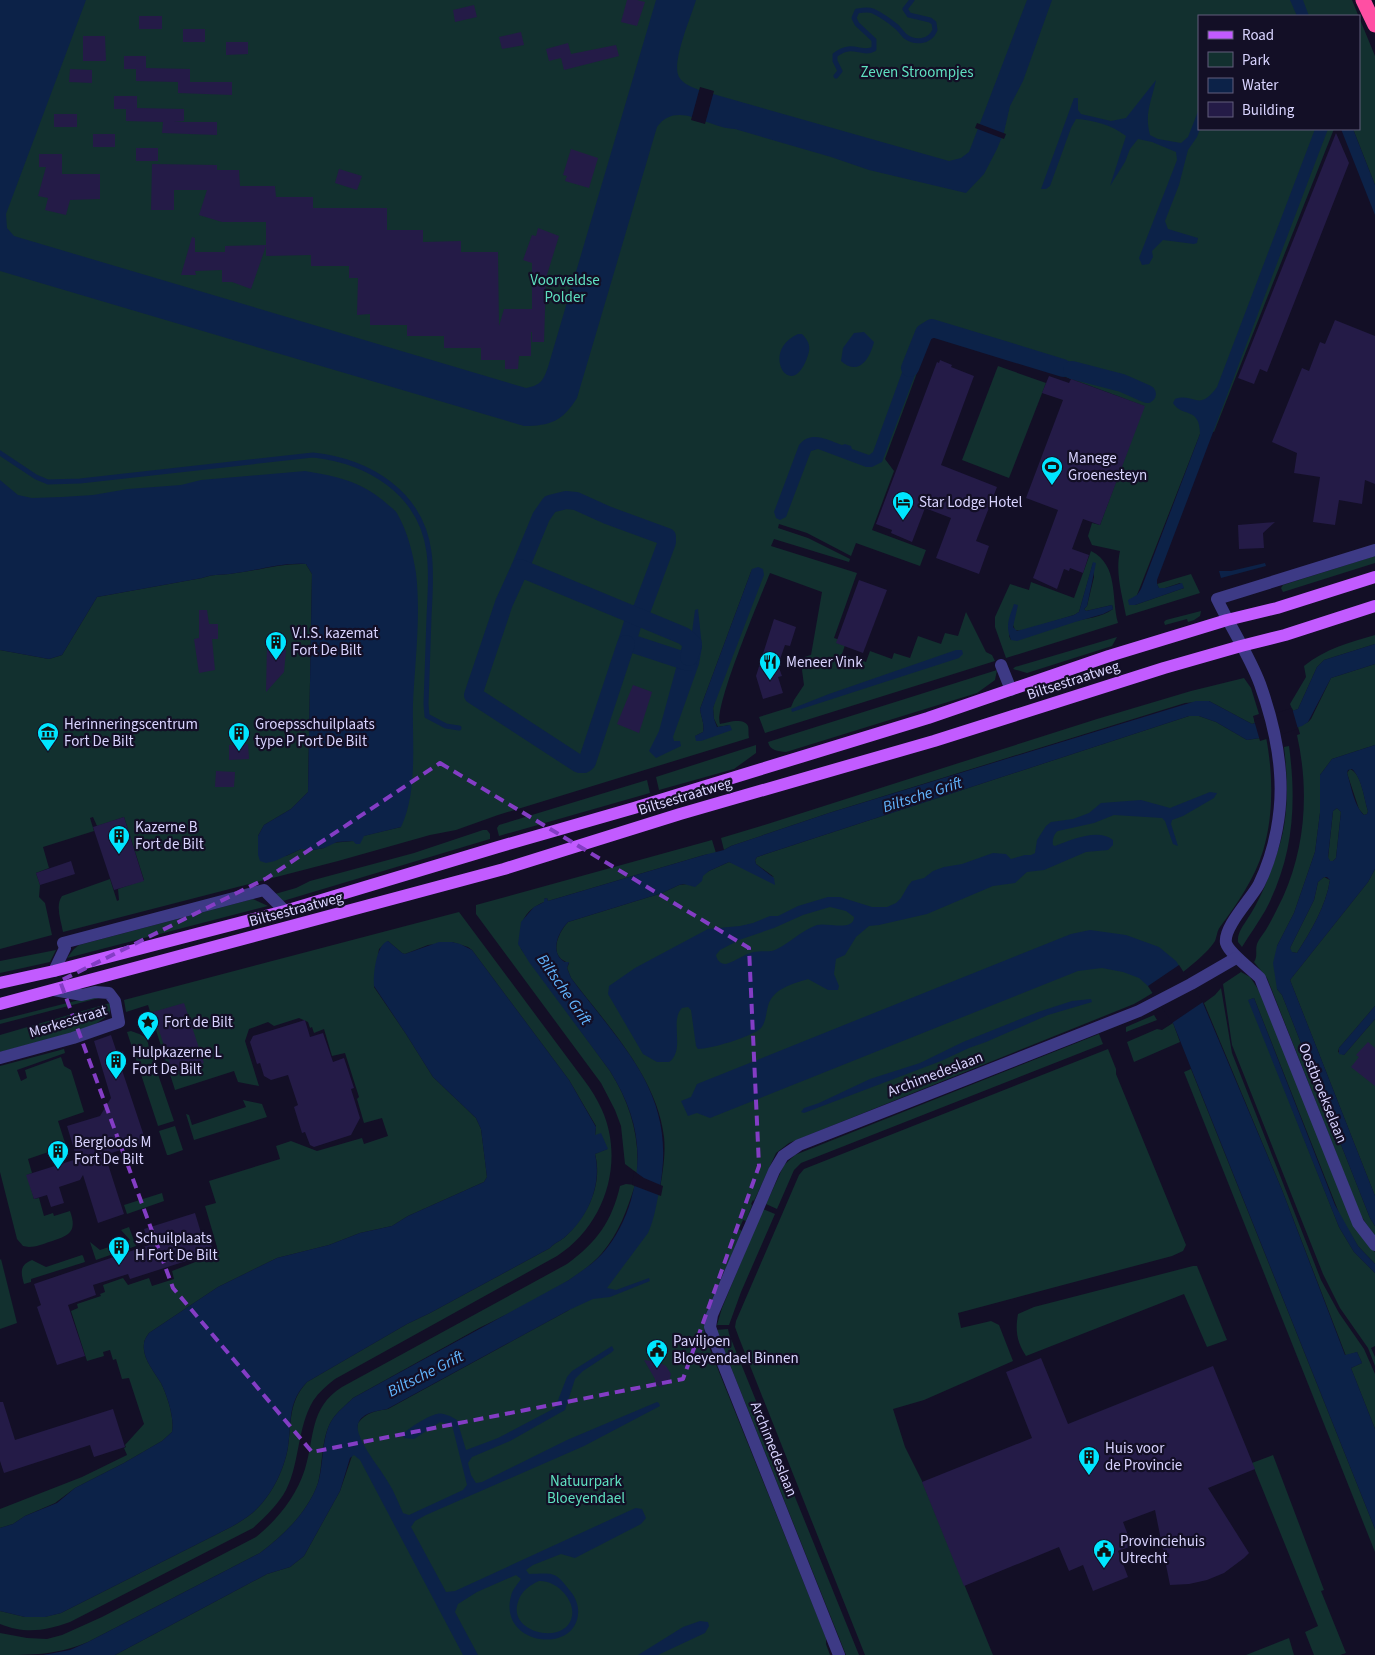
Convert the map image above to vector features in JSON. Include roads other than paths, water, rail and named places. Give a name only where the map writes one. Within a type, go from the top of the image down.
[{"type":"highway","points":[[1363,0],[1375,25]]},
{"type":"main road","name":"Biltsestraatweg","points":[[0,983],[54,971],[285,911],[780,765],[918,721],[1109,656],[1227,620],[1277,608],[1375,577]]},
{"type":"main road","name":"Biltsestraatweg","points":[[0,1004],[504,870],[765,788],[934,741],[1240,646],[1286,635],[1375,606]]},
{"type":"street","points":[[1236,958],[1226,943],[1226,936],[1232,923],[1258,884],[1273,847],[1280,805],[1280,774],[1276,742],[1260,684],[1217,599],[1375,550]]},
{"type":"street","points":[[1001,664],[1010,690]]},
{"type":"street","name":"Biltsestraatweg","points":[[54,971],[65,948],[63,943],[264,890],[285,911]]},
{"type":"street","name":"Archimedeslaan","points":[[839,1655],[710,1327],[712,1314],[774,1171],[783,1156],[799,1145],[1109,1023],[1158,1002],[1236,958]]},
{"type":"street","name":"Oostbroekselaan","points":[[1236,958],[1247,965],[1260,978],[1358,1223],[1375,1245]]},
{"type":"street","name":"Merkesstraat","points":[[0,1058],[73,1038],[119,1022],[115,1001],[109,993],[95,992],[82,995],[54,990]]},
{"type":"water","points":[[0,0],[86,0],[6,214],[7,228],[14,236],[526,388],[541,382],[545,376],[656,0],[696,0],[680,51],[677,70],[679,77],[688,85],[699,90],[949,161],[961,158],[969,152],[1027,0],[1052,0],[1023,81],[1010,106],[1004,132],[997,149],[984,174],[966,193],[869,170],[831,157],[684,115],[665,119],[657,127],[577,398],[572,406],[555,421],[541,425],[524,426],[0,271]]},
{"type":"water","points":[[1290,0],[1303,0],[1309,15],[1297,15]]},
{"type":"water","points":[[1156,80],[1148,113],[1150,135],[1158,139],[1181,143],[1188,137],[1198,112],[1198,130],[1200,130],[1188,150],[1179,185],[1165,221],[1168,229],[1198,238],[1197,243],[1163,240],[1152,251],[1153,257],[1149,264],[1142,265],[1139,258],[1177,160],[1176,152],[1152,142],[1138,139],[1130,149],[1125,162],[1110,186],[1126,136],[1102,124],[1076,119],[1050,186],[1046,189],[1041,189],[1074,98],[1078,98],[1078,110],[1081,114],[1111,121],[1126,118]]},
{"type":"water","points":[[1315,130],[1328,130],[1157,580],[1159,588],[1182,583],[1184,588],[1135,605],[1129,605],[1128,600],[1137,595],[1141,589],[1200,434],[1197,419],[1173,403],[1175,399],[1182,398],[1205,399],[1217,387]]},
{"type":"water","points":[[1341,130],[1353,130],[1375,185],[1375,215]]},
{"type":"water","points":[[917,331],[920,362],[882,462],[872,467],[866,467],[818,449],[811,451],[786,517],[780,520],[776,518],[774,512],[799,445],[804,440],[814,437],[842,445],[845,444],[851,446],[852,449],[869,455],[873,452]]},
{"type":"water","points":[[864,332],[874,342],[870,354],[863,364],[853,367],[847,365],[841,361],[843,348],[854,333]]},
{"type":"water","points":[[798,334],[802,334],[808,342],[807,358],[800,371],[793,376],[787,375],[779,361],[781,351],[787,342]]},
{"type":"water","points":[[305,471],[357,484],[376,495],[397,513],[407,536],[416,573],[418,606],[413,703],[412,783],[410,798],[401,827],[364,836],[360,844],[356,844],[353,841],[337,842],[324,848],[313,850],[301,849],[266,863],[260,861],[258,855],[258,836],[264,825],[291,809],[308,792],[312,574],[306,564],[280,565],[97,597],[62,655],[49,659],[0,650],[0,480],[18,495],[32,498],[93,495],[128,489],[181,485],[201,480]]},
{"type":"water","points":[[1093,562],[1096,563],[1087,606],[1084,609],[1086,611],[1112,605],[1113,609],[1103,614],[1017,641],[1011,640],[1008,626],[1014,604],[1018,605],[1013,627],[1017,631],[1079,612]]},
{"type":"water","points":[[1265,563],[1266,566],[1221,578],[1219,571],[1231,571]]},
{"type":"water","points":[[758,567],[763,569],[764,575],[713,708],[717,727],[730,725],[732,730],[696,741],[695,736],[703,732],[700,709],[752,569]]},
{"type":"water","points":[[698,609],[702,647],[699,664],[673,737],[674,741],[680,741],[681,746],[656,758],[649,751],[659,731],[685,635],[691,635],[695,610]]},
{"type":"water","name":"Biltsche Grift","points":[[1375,644],[1375,664],[1331,678],[1308,722],[1302,726],[1266,737],[1247,740],[1216,722],[1199,716],[1189,716],[757,857],[755,860],[756,864],[774,878],[775,885],[729,862],[709,871],[695,887],[684,884],[679,885],[662,893],[568,922],[564,926],[558,937],[557,953],[565,962],[569,962],[567,968],[571,978],[627,1051],[642,1075],[654,1100],[661,1128],[663,1158],[659,1192],[652,1223],[648,1233],[607,1288],[616,1290],[649,1278],[650,1281],[610,1297],[593,1299],[569,1310],[387,1409],[375,1411],[363,1417],[358,1424],[358,1430],[364,1445],[390,1485],[403,1513],[409,1515],[463,1490],[467,1485],[452,1425],[440,1422],[414,1439],[404,1438],[403,1435],[409,1429],[429,1417],[442,1414],[457,1420],[466,1450],[498,1438],[555,1408],[567,1377],[572,1371],[612,1346],[614,1350],[612,1352],[583,1371],[575,1379],[565,1410],[510,1441],[472,1457],[468,1463],[471,1475],[476,1483],[482,1482],[567,1440],[657,1402],[660,1406],[584,1446],[426,1515],[415,1521],[411,1527],[446,1592],[455,1591],[631,1510],[636,1508],[642,1509],[646,1518],[641,1524],[575,1558],[561,1554],[533,1565],[526,1570],[529,1574],[549,1574],[558,1577],[574,1597],[578,1606],[578,1614],[574,1627],[564,1635],[552,1639],[538,1639],[526,1634],[516,1625],[510,1613],[512,1594],[521,1579],[516,1575],[477,1592],[458,1604],[455,1612],[478,1655],[463,1655],[360,1460],[354,1455],[350,1458],[340,1491],[304,1556],[290,1567],[267,1574],[115,1655],[43,1655],[70,1650],[88,1642],[260,1553],[286,1531],[314,1494],[318,1483],[328,1427],[336,1414],[353,1398],[569,1280],[595,1261],[612,1242],[626,1215],[635,1182],[637,1166],[636,1133],[626,1102],[610,1071],[529,962],[518,944],[521,922],[534,907],[544,902],[544,899],[547,898],[548,901],[724,850],[829,813],[1196,701],[1209,701],[1252,724],[1298,709],[1317,667],[1324,660]],"holes":[[[539,1581],[558,1587],[570,1603],[572,1616],[568,1625],[560,1631],[550,1633],[539,1632],[529,1628],[521,1622],[517,1613],[519,1598],[524,1592]]]},
{"type":"water","points":[[956,650],[962,650],[963,654],[959,658],[792,712],[791,709],[829,694]]},
{"type":"water","points":[[1375,745],[1375,869],[1368,882],[1290,980],[1375,1196],[1375,1226],[1370,1218],[1282,995],[1277,989],[1273,963],[1277,946],[1294,913],[1315,852],[1320,813],[1320,775],[1332,759]],"holes":[[[1352,769],[1358,778],[1364,795],[1368,811],[1364,815],[1355,801],[1347,773],[1348,770]],[[1337,808],[1341,812],[1336,858],[1330,861],[1328,857],[1333,811]],[[1324,877],[1330,880],[1325,899],[1302,945],[1297,953],[1292,952],[1290,948],[1314,900],[1318,882]]]},
{"type":"water","points":[[1210,792],[1217,793],[1214,798],[1183,816],[1172,820],[1171,824],[1178,846],[1173,844],[1165,821],[1162,818],[1114,815],[1094,823],[1058,831],[1053,839],[1053,845],[1055,846],[1084,836],[1100,835],[1113,840],[1113,845],[1108,850],[1086,852],[1044,870],[1027,872],[1015,883],[993,886],[927,914],[869,926],[856,937],[845,955],[836,959],[834,974],[839,986],[838,990],[828,990],[808,979],[790,985],[774,995],[768,1006],[761,1028],[731,1042],[698,1049],[691,1010],[688,1007],[682,1008],[677,1020],[677,1043],[674,1057],[669,1062],[657,1062],[643,1054],[608,994],[609,986],[635,968],[708,929],[753,923],[770,916],[778,916],[798,906],[828,897],[840,897],[872,907],[887,907],[896,903],[901,898],[912,881],[924,878],[933,871],[944,867],[962,864],[993,853],[1006,854],[1011,859],[1031,855],[1035,853],[1037,840],[1051,822],[1073,819],[1089,813],[1101,803],[1141,800],[1170,808]],"holes":[[[830,907],[846,911],[854,917],[853,922],[839,926],[817,925],[774,950],[750,953],[726,964],[720,962],[716,955],[720,950],[739,940],[774,928],[803,915]]]},
{"type":"water","points":[[1090,930],[1126,935],[1159,947],[1176,961],[1203,1003],[1282,1190],[1345,1355],[1357,1352],[1362,1363],[1351,1368],[1375,1429],[1375,1529],[1173,1023],[1148,986],[1139,978],[1123,972],[1102,968],[1078,971],[710,1118],[697,1113],[688,1116],[681,1101],[691,1097],[697,1084],[1071,934]]},
{"type":"water","points":[[388,941],[405,954],[439,942],[452,942],[472,950],[569,1080],[596,1127],[595,1135],[601,1133],[608,1149],[595,1154],[597,1177],[592,1199],[587,1209],[574,1228],[550,1248],[407,1324],[307,1382],[296,1397],[293,1405],[288,1447],[280,1475],[264,1501],[244,1519],[61,1613],[45,1617],[25,1617],[0,1611],[0,1528],[13,1524],[25,1516],[57,1503],[75,1488],[124,1463],[162,1441],[172,1432],[170,1407],[166,1394],[145,1354],[144,1343],[149,1333],[218,1287],[277,1258],[329,1245],[360,1233],[392,1226],[408,1216],[484,1182],[487,1177],[481,1129],[476,1118],[433,1077],[374,986],[378,954],[384,943]]},
{"type":"water","points":[[1254,998],[1335,1205],[1358,1246],[1375,1264],[1375,1273],[1354,1252],[1339,1227],[1248,1000]]},
{"type":"water","points":[[1091,999],[1092,1002],[1048,1015],[941,1061],[804,1113],[801,1112],[804,1108],[870,1079],[920,1063],[963,1042],[1038,1012],[1072,1001]]},
{"type":"water","points":[[1375,1006],[1375,1019],[1344,1055],[1339,1054],[1339,1048]]},
{"type":"water","points":[[700,1621],[708,1622],[709,1626],[705,1633],[658,1655],[638,1655],[683,1627]]},
{"type":"waterway","points":[[836,76],[840,71],[835,61],[835,55],[847,49],[865,51],[874,49],[874,40],[857,24],[854,18],[857,11],[873,11],[888,20],[909,39],[922,41],[930,37],[935,30],[934,23],[930,20],[909,15],[905,9],[912,0]]},
{"type":"waterway","points":[[910,368],[924,333],[932,328],[1063,368]]},
{"type":"waterway","points":[[1072,370],[1122,383],[1147,394]]},
{"type":"waterway","points":[[0,453],[36,477],[48,482],[80,481],[313,455],[353,464],[389,483],[415,512],[424,531],[429,552],[431,576],[427,716],[446,726],[459,728]]},
{"type":"waterway","points":[[520,568],[541,517],[550,504],[566,500],[576,501],[607,515],[667,537],[667,542],[642,609],[635,616],[627,642],[688,662]]},
{"type":"waterway","points":[[626,644],[587,762],[584,764],[579,764],[473,695],[504,603],[520,568],[684,636],[693,644],[689,657]]},
{"type":"place","name":"Manege Groenesteyn","points":[[1052,486]]},
{"type":"place","name":"Star Lodge Hotel","points":[[903,521]]},
{"type":"place","name":"V.I.S. kazemat Fort De Bilt","points":[[276,661]]},
{"type":"place","name":"Meneer Vink","points":[[770,681]]},
{"type":"place","name":"Herinneringscentrum Fort De Bilt","points":[[48,752]]},
{"type":"place","name":"Groepsschuilplaats type P Fort De Bilt","points":[[239,752]]},
{"type":"place","name":"Kazerne B Fort de Bilt","points":[[119,855]]},
{"type":"place","name":"Fort de Bilt","points":[[148,1041]]},
{"type":"place","name":"Hulpkazerne L Fort De Bilt","points":[[116,1080]]},
{"type":"place","name":"Bergloods M Fort De Bilt","points":[[58,1170]]},
{"type":"place","name":"Schuilplaats H Fort De Bilt","points":[[119,1266]]},
{"type":"place","name":"Paviljoen Bloeyendael Binnen","points":[[657,1369]]},
{"type":"place","name":"Huis voor de Provincie","points":[[1089,1476]]},
{"type":"place","name":"Provinciehuis Utrecht","points":[[1104,1569]]},
{"type":"park label","name":"Zeven Stroompjes","points":[[917,72]]},
{"type":"park label","name":"Voorveldse Polder","points":[[565,288]]},
{"type":"park label","name":"Natuurpark Bloeyendael","points":[[586,1490]]}]
